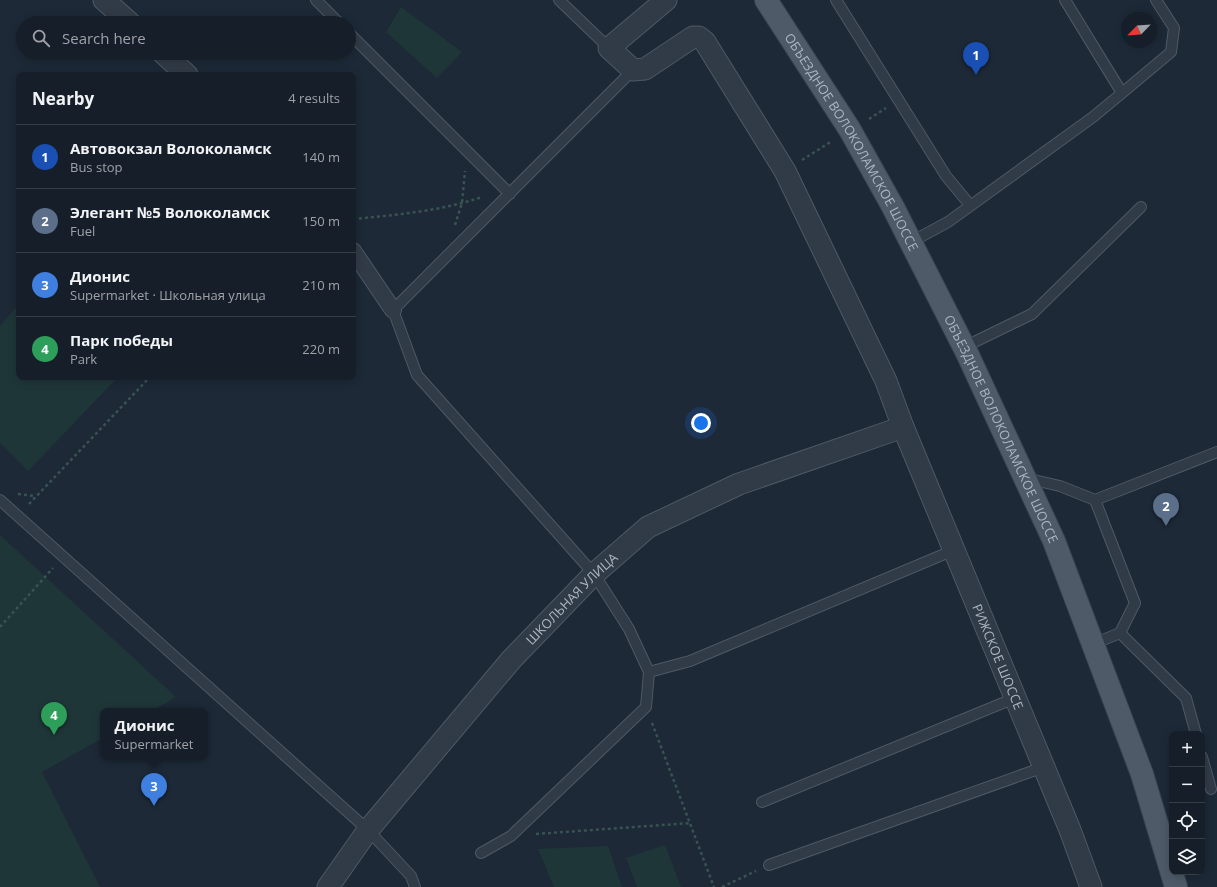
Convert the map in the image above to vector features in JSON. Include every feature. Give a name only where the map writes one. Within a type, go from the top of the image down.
[{"type":"main road","name":"ОБЪЕЗДНОЕ ВОЛОКОЛАМСКОЕ ШОССЕ","points":[[766,0],[850,130],[911,242],[964,347],[1054,542],[1142,774],[1176,887]]},
{"type":"street","points":[[104,0],[122,16]]},
{"type":"street","points":[[633,70],[609,48],[666,0]]},
{"type":"street","name":"РИЖСКОЕ ШОССЕ","points":[[633,70],[645,69],[692,37],[699,37],[705,42],[784,171],[886,381],[903,427],[1070,830],[1091,887]]},
{"type":"street","points":[[171,60],[184,72]]},
{"type":"street","points":[[356,255],[393,310]]},
{"type":"street","name":"ШКОЛЬНАЯ УЛИЦА","points":[[328,887],[368,830],[511,660],[594,574],[648,527],[732,487],[903,427]]},
{"type":"lane","points":[[316,0],[332,16]]},
{"type":"lane","points":[[559,0],[609,48]]},
{"type":"lane","points":[[836,0],[946,176],[970,205]]},
{"type":"lane","points":[[1065,0],[1122,93]]},
{"type":"lane","points":[[911,242],[948,222],[1093,117],[1171,52],[1174,28],[1156,0]]},
{"type":"lane","points":[[356,40],[510,194]]},
{"type":"lane","points":[[481,853],[511,836],[646,707],[649,672],[629,629],[594,574],[417,375],[393,310],[633,70]]},
{"type":"lane","points":[[964,347],[1032,314],[1141,206]]},
{"type":"lane","points":[[1024,477],[1060,486],[1095,500],[1217,452]]},
{"type":"lane","points":[[0,500],[368,830],[411,876],[415,887]]},
{"type":"lane","points":[[1093,644],[1120,633],[1135,603],[1095,500]]},
{"type":"lane","points":[[649,672],[690,661],[954,550]]},
{"type":"lane","points":[[1120,633],[1186,698],[1195,731]]},
{"type":"lane","points":[[762,802],[1015,698]]},
{"type":"lane","points":[[769,865],[1044,766]]},
{"type":"lane","points":[[1204,767],[1210,789]]},
{"type":"path","points":[[454,226],[462,203],[466,168]]},
{"type":"path","points":[[356,219],[402,214],[462,203],[488,195]]},
{"type":"path","points":[[26,508],[147,380]]},
{"type":"path","points":[[0,627],[63,557]]},
{"type":"path","points":[[646,707],[691,822],[714,887]]},
{"type":"path","points":[[511,836],[691,822]]},
{"type":"path","points":[[722,887],[769,865]]},
{"type":"green space","points":[[401,7],[462,52],[437,78],[386,32]]},
{"type":"green space","points":[[16,307],[16,380],[115,380],[28,471],[0,443],[0,326]]},
{"type":"green space","points":[[0,535],[176,697],[157,708],[100,708],[100,740],[42,772],[100,887],[0,887]]},
{"type":"green space","points":[[665,845],[681,887],[637,887],[626,858]]},
{"type":"green space","points":[[608,846],[622,887],[554,887],[538,849]]},
{"type":"place","name":"Автовокзал Волоколамск","points":[[976,75]]},
{"type":"place","name":"Элегант №5 Волоколамск","points":[[1166,526]]},
{"type":"place","name":"Парк победы","points":[[54,735]]},
{"type":"place","name":"Дионис","points":[[154,806]]}]
